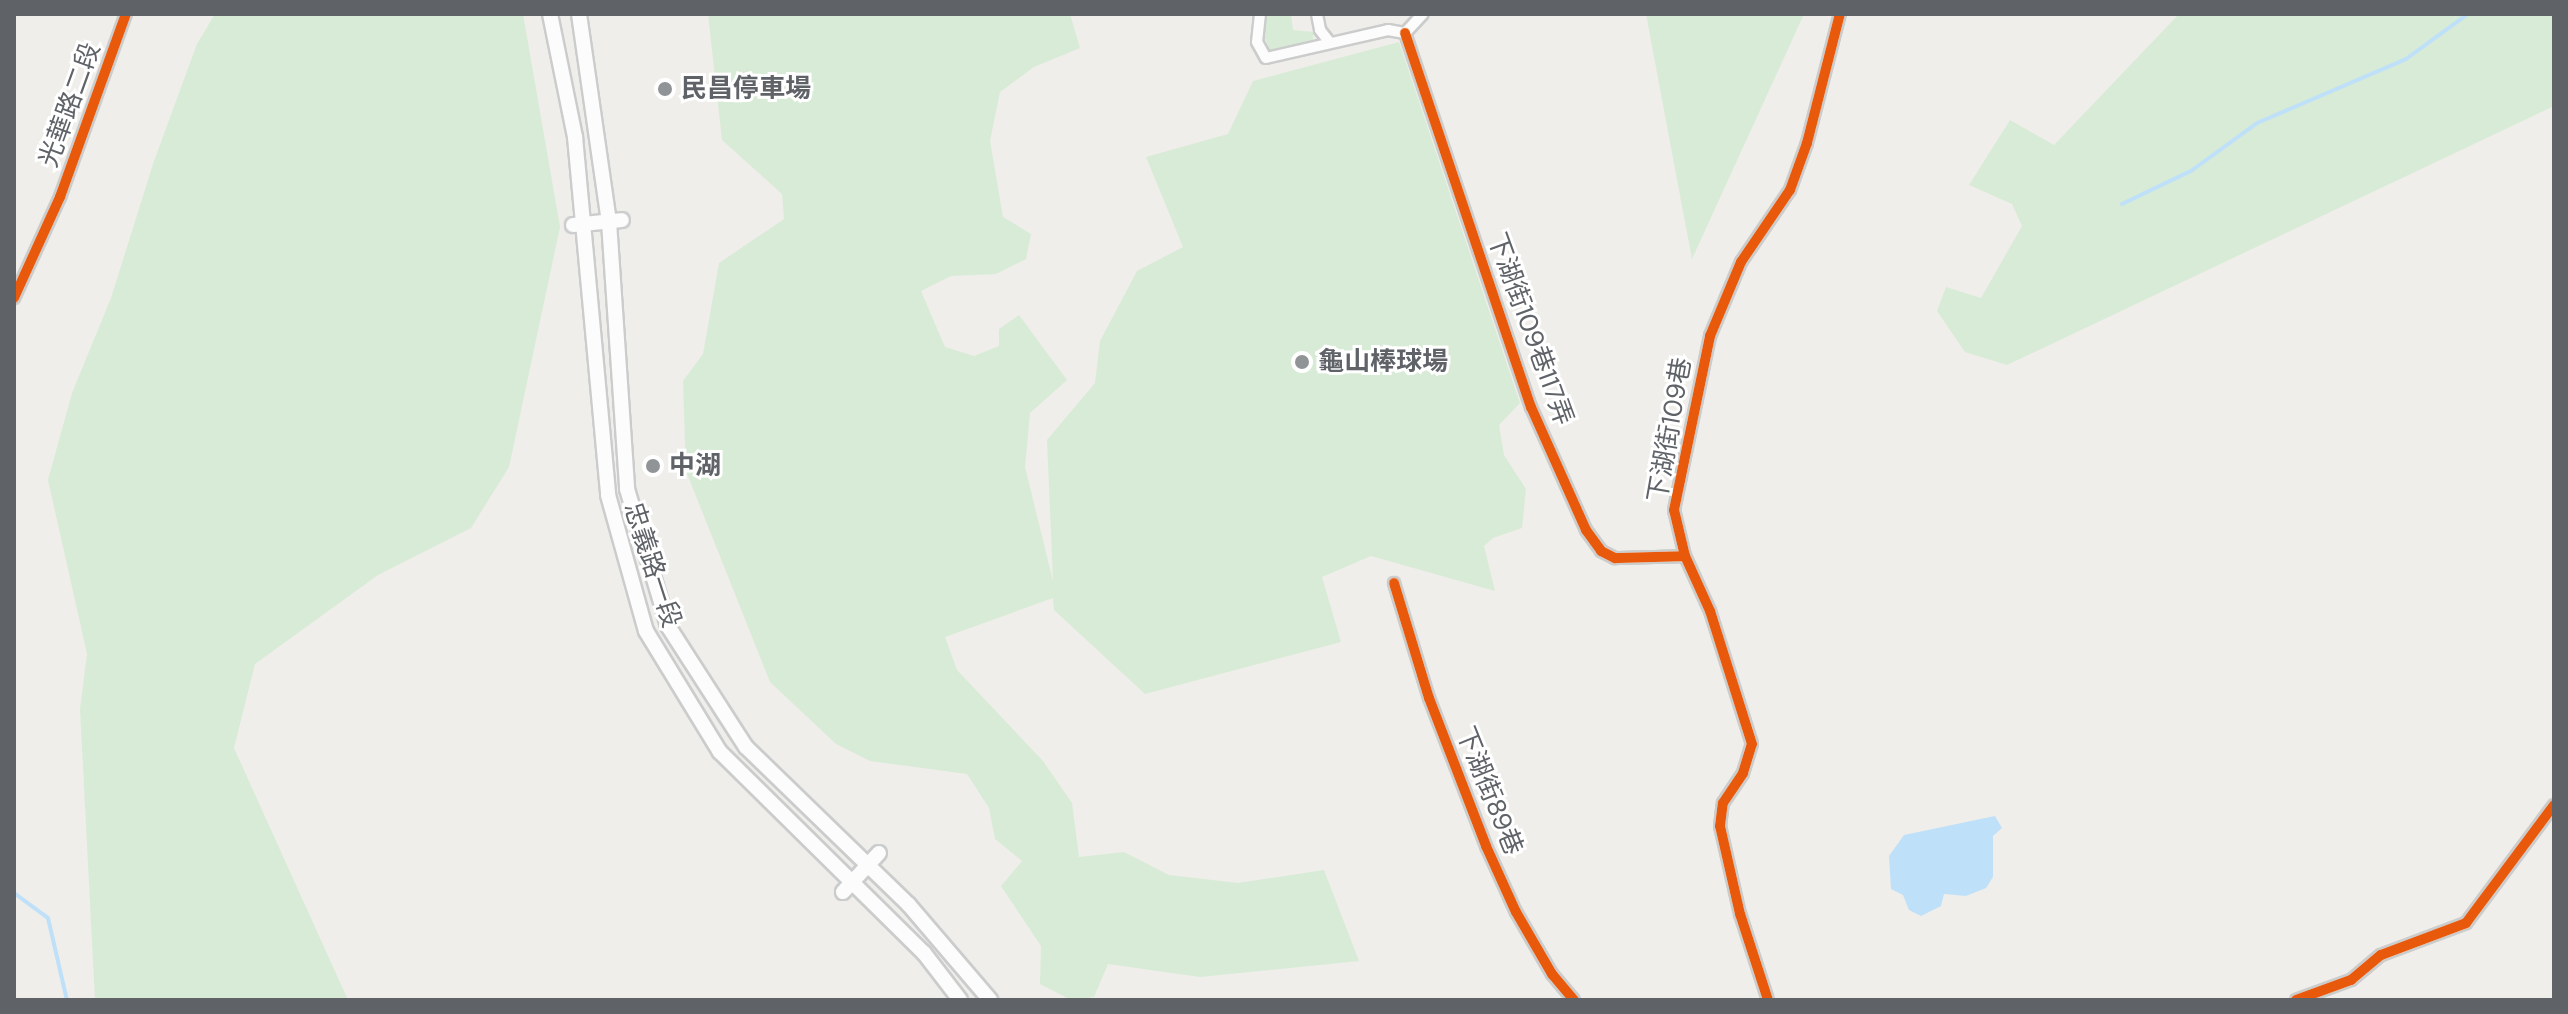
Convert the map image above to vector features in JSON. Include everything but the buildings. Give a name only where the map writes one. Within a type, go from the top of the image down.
[{"type":"main road","name":"忠義路一段","points":[[550,14],[566,82],[608,495],[646,631],[720,752],[848,887],[924,953],[960,1000]]},
{"type":"main road","name":"忠義路一段","points":[[579,14],[616,221],[627,489],[668,626],[746,747],[949,948],[990,1000]]},
{"type":"main road","points":[[579,224],[616,221]]},
{"type":"main road","points":[[848,887],[879,853]]},
{"type":"street","name":"光華路二段","points":[[14,298],[60,197],[126,14]]},
{"type":"street","points":[[1260,14],[1257,42],[1266,58],[1388,30],[1405,33],[1423,14]]},
{"type":"street","points":[[1317,14],[1320,30],[1330,43]]},
{"type":"street","name":"下湖街109巷","points":[[1768,1000],[1736,901],[1720,826],[1723,803],[1743,773],[1752,744],[1710,611],[1685,556],[1674,510],[1710,336],[1741,262],[1790,190],[1840,14]]},
{"type":"street","name":"下湖街109巷117弄","points":[[1405,33],[1526,392],[1586,530],[1601,551],[1615,558],[1685,556]]},
{"type":"street","name":"下湖街89巷","points":[[1394,583],[1429,698],[1486,846],[1530,937],[1574,1000]]},
{"type":"street","points":[[2296,1000],[2351,980],[2381,955],[2466,923],[2554,805]]},
{"type":"green space","points":[[215,14],[523,14],[560,227],[509,467],[471,528],[378,575],[255,664],[234,748],[348,1000],[95,1000],[80,709],[87,654],[48,480],[72,393],[111,298],[154,161],[197,44]]},
{"type":"green space","points":[[708,14],[1070,14],[1080,48],[1034,67],[1000,92],[990,141],[1003,217],[1031,234],[1026,259],[996,274],[951,276],[921,291],[945,347],[974,356],[999,346],[999,329],[1019,315],[1067,380],[1030,413],[1025,467],[1053,581],[1047,440],[1095,383],[1100,341],[1137,271],[1183,247],[1146,157],[1228,134],[1253,81],[1399,42],[1520,403],[1499,425],[1504,455],[1526,489],[1522,528],[1493,538],[1484,546],[1495,591],[1371,556],[1322,577],[1341,642],[1145,694],[1054,610],[1053,598],[945,637],[957,670],[1043,761],[1072,803],[1079,857],[1124,852],[1169,875],[1238,883],[1324,870],[1359,961],[1200,977],[1108,964],[1094,997],[1071,1000],[1040,984],[1041,946],[1001,886],[1022,861],[995,839],[989,808],[967,774],[870,761],[836,744],[770,682],[686,471],[683,381],[703,354],[719,263],[784,219],[782,194],[722,140]]},
{"type":"green space","points":[[1265,14],[1291,14],[1293,30],[1313,32],[1313,46],[1271,53],[1262,31]]},
{"type":"green space","points":[[1646,14],[1804,14],[1692,259],[1672,153]]},
{"type":"green space","points":[[2179,14],[2554,14],[2554,106],[2007,365],[1965,352],[1937,311],[1946,287],[1981,298],[2022,226],[2012,204],[1969,185],[2010,120],[2054,145]]},
{"type":"water","points":[[1995,816],[2002,828],[1993,836],[1993,877],[1986,888],[1966,896],[1944,894],[1941,906],[1921,916],[1909,910],[1903,895],[1891,889],[1889,856],[1904,835]]},
{"type":"waterway","points":[[2122,204],[2191,171],[2257,123],[2406,59],[2468,14]]},
{"type":"waterway","points":[[14,893],[48,918],[67,1000]]},
{"type":"cycle path","points":[[14,298],[60,197],[126,14]]},
{"type":"cycle path","points":[[1768,1000],[1740,914],[1720,826],[1723,803],[1743,773],[1752,744],[1710,611],[1685,556],[1674,510],[1710,336],[1741,262],[1790,190],[1807,143],[1840,14]]},
{"type":"cycle path","points":[[1405,33],[1531,407],[1586,530],[1601,551],[1615,558],[1685,556]]},
{"type":"cycle path","points":[[1394,583],[1429,698],[1486,846],[1516,912],[1552,974],[1574,1000]]},
{"type":"cycle path","points":[[2296,1000],[2351,980],[2381,955],[2466,923],[2554,805]]},
{"type":"place","name":"民昌停車場","points":[[665,89]]},
{"type":"place","name":"龜山棒球場","points":[[1302,362]]},
{"type":"place","name":"中湖","points":[[653,466]]}]
